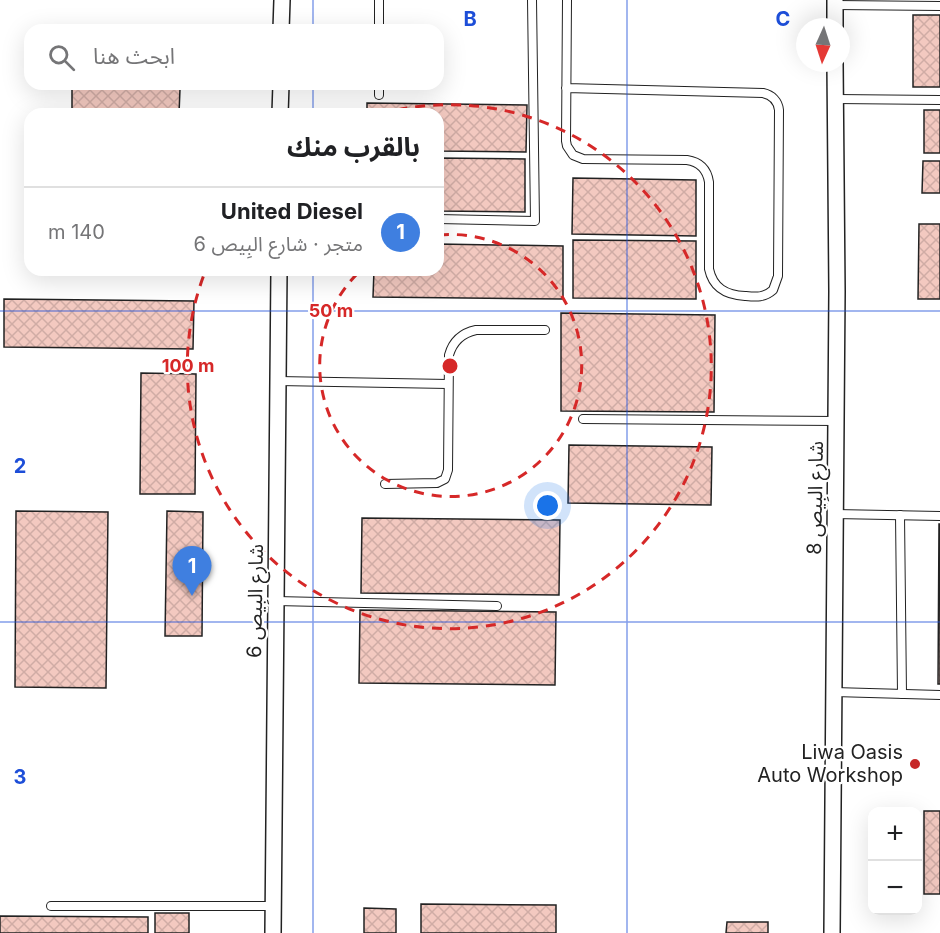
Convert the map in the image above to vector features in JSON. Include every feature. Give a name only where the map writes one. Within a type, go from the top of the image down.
[{"type":"street","points":[[281,24],[282,0]]},
{"type":"street","name":"شارع البِيص 8","points":[[831,933],[837,291],[835,72]]},
{"type":"street","points":[[280,108],[281,90]]},
{"type":"street","name":"شارع البِيص 6","points":[[273,933],[279,276]]},
{"type":"lane","points":[[379,0],[379,24]]},
{"type":"lane","points":[[444,219],[535,221],[532,0]]},
{"type":"lane","points":[[567,0],[566,141],[573,155],[583,159],[687,160],[698,163],[706,171],[709,182],[709,269],[713,281],[721,291],[733,296],[759,297],[773,290],[778,276],[779,110],[772,97],[763,93],[567,88]]},
{"type":"lane","points":[[835,3],[940,6]]},
{"type":"lane","points":[[379,90],[379,95]]},
{"type":"lane","points":[[836,99],[940,100]]},
{"type":"lane","points":[[385,484],[437,483],[445,479],[448,471],[449,355],[455,341],[468,332],[476,330],[545,330]]},
{"type":"lane","points":[[278,381],[448,384]]},
{"type":"lane","points":[[583,419],[836,421]]},
{"type":"lane","points":[[835,514],[940,516]]},
{"type":"lane","points":[[900,515],[902,694]]},
{"type":"lane","points":[[276,601],[497,606]]},
{"type":"lane","points":[[834,692],[940,695]]},
{"type":"lane","points":[[51,906],[273,906]]},
{"type":"building","points":[[913,15],[940,15],[940,87],[913,87]]},
{"type":"building","points":[[72,90],[180,90],[179,108],[72,108]]},
{"type":"building","points":[[367,103],[527,105],[526,152],[444,151],[444,108],[367,108]]},
{"type":"building","points":[[924,110],[940,110],[940,153],[924,153]]},
{"type":"building","points":[[444,158],[525,159],[525,212],[444,211]]},
{"type":"building","points":[[923,161],[940,161],[940,193],[922,193]]},
{"type":"building","points":[[573,178],[696,180],[696,236],[572,234]]},
{"type":"building","points":[[919,224],[940,224],[940,299],[918,299]]},
{"type":"building","points":[[573,240],[696,241],[696,299],[573,298]]},
{"type":"building","points":[[444,244],[563,246],[563,299],[373,297],[374,276],[444,276]]},
{"type":"building","points":[[4,299],[194,301],[193,349],[4,347]]},
{"type":"building","points":[[561,313],[715,315],[714,412],[561,411]]},
{"type":"building","points":[[141,373],[196,374],[195,494],[140,494]]},
{"type":"building","points":[[569,445],[712,447],[711,505],[568,503]]},
{"type":"building","points":[[16,511],[108,512],[106,688],[15,687]]},
{"type":"building","points":[[167,511],[203,512],[202,636],[165,636]]},
{"type":"building","points":[[362,518],[560,520],[559,595],[361,593]]},
{"type":"building","points":[[939,524],[940,684],[938,684]]},
{"type":"building","points":[[360,610],[556,612],[555,685],[359,683]]},
{"type":"building","points":[[924,811],[940,811],[940,894],[924,894]]},
{"type":"building","points":[[421,904],[556,905],[556,933],[421,933]]},
{"type":"building","points":[[364,908],[396,909],[396,933],[364,933]]},
{"type":"building","points":[[155,913],[189,913],[189,933],[155,933]]},
{"type":"building","points":[[0,916],[148,917],[148,933],[0,933]]},
{"type":"building","points":[[727,922],[768,922],[768,933],[726,933]]},
{"type":"place","name":"United Diesel","points":[[192,596]]},
{"type":"place","name":"Liwa Oasis Auto Workshop","points":[[915,764]]}]
